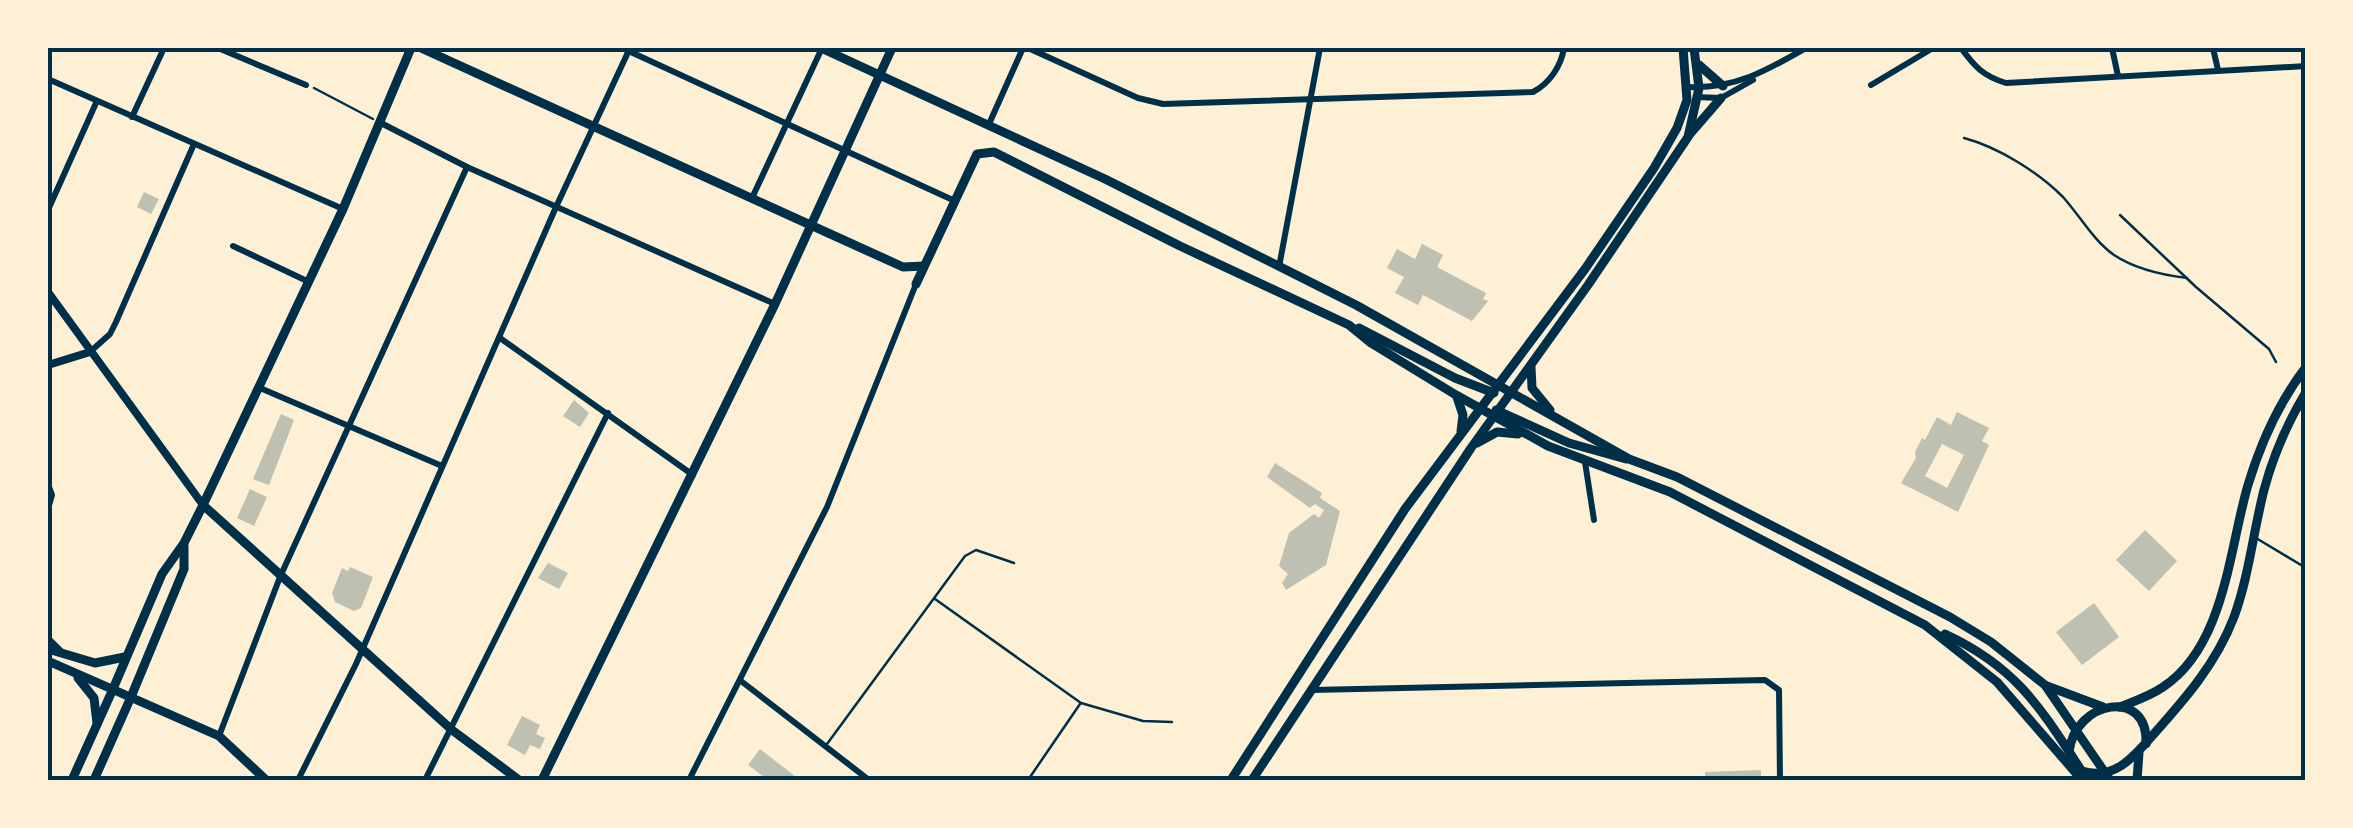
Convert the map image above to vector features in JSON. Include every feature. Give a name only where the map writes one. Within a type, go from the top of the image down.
[{"type":"main road","points":[[72,780],[162,574],[184,543],[260,388],[411,48]]},
{"type":"main road","points":[[421,48],[904,267],[924,266]]},
{"type":"main road","points":[[821,48],[1105,178],[1356,306],[1478,372],[1495,390],[1496,412]]},
{"type":"main road","points":[[542,780],[775,304],[892,48]]},
{"type":"main road","points":[[1232,780],[1387,536],[1585,269],[1654,168],[1693,92],[1683,48]]},
{"type":"main road","points":[[1694,48],[1706,74],[1723,86]]},
{"type":"main road","points":[[1688,136],[1697,60]]},
{"type":"main road","points":[[1253,780],[1471,448],[1588,286],[1688,136],[1721,98]]},
{"type":"main road","points":[[916,284],[978,154],[994,152],[1180,246],[1350,325],[1495,390],[1511,392],[1629,459]]},
{"type":"main road","points":[[1093,201],[1105,178]]},
{"type":"main road","points":[[904,267],[916,284]]},
{"type":"main road","points":[[1350,325],[1479,408],[1569,443],[1677,477],[1938,610],[1991,642],[2045,685],[2108,777]]},
{"type":"main road","points":[[1478,372],[1497,371],[1517,358]]},
{"type":"main road","points":[[1533,361],[1529,375],[1532,388],[1559,419]]},
{"type":"main road","points":[[2069,752],[2076,730],[2090,714],[2163,687],[2185,666],[2203,638],[2222,597],[2247,488],[2263,440],[2290,388],[2306,367]]},
{"type":"main road","points":[[1925,625],[1997,682],[2084,777],[2108,777],[2142,748],[2196,688],[2219,650],[2243,588],[2276,452],[2306,392]]},
{"type":"main road","points":[[1456,395],[1463,415],[1460,433]]},
{"type":"main road","points":[[1496,412],[1530,436],[1585,462],[1670,492],[1958,640],[2011,676],[2039,704],[2084,777]]},
{"type":"main road","points":[[1471,448],[1497,432],[1530,436]]},
{"type":"main road","points":[[202,506],[452,730],[519,780]]},
{"type":"main road","points":[[94,780],[184,569],[184,543]]},
{"type":"main road","points":[[48,648],[96,663],[126,657]]},
{"type":"main road","points":[[48,661],[219,736],[266,780]]},
{"type":"main road","points":[[73,672],[94,698],[97,724]]},
{"type":"main road","points":[[2045,685],[2104,707]]},
{"type":"main road","points":[[2120,706],[2138,717],[2146,734],[2137,780]]},
{"type":"street","points":[[132,117],[164,48]]},
{"type":"street","points":[[218,48],[306,84]]},
{"type":"street","points":[[752,198],[821,48]]},
{"type":"street","points":[[989,124],[1025,48],[1138,98],[1164,104],[1532,92],[1548,81],[1564,48]]},
{"type":"street","points":[[1278,269],[1320,48]]},
{"type":"street","points":[[1693,92],[1721,98],[1806,48]]},
{"type":"street","points":[[1871,84],[1933,48]]},
{"type":"street","points":[[1961,48],[1977,70],[2006,83],[2306,66]]},
{"type":"street","points":[[2112,48],[2118,76]]},
{"type":"street","points":[[2213,48],[2218,70]]},
{"type":"street","points":[[298,780],[361,649],[627,49],[955,200]]},
{"type":"street","points":[[1693,92],[1758,76]]},
{"type":"street","points":[[48,79],[342,209]]},
{"type":"street","points":[[48,210],[96,103]]},
{"type":"street","points":[[379,122],[466,167],[775,304]]},
{"type":"street","points":[[48,365],[90,352],[110,334],[194,144]]},
{"type":"street","points":[[219,736],[280,577],[466,167]]},
{"type":"street","points":[[233,246],[308,281]]},
{"type":"street","points":[[690,780],[826,506],[916,284]]},
{"type":"street","points":[[48,292],[202,506]]},
{"type":"street","points":[[500,338],[693,475]]},
{"type":"street","points":[[260,388],[442,466]]},
{"type":"street","points":[[424,780],[608,413]]},
{"type":"street","points":[[1585,462],[1594,520]]},
{"type":"street","points":[[48,484],[52,495],[48,509]]},
{"type":"street","points":[[48,638],[66,655]]},
{"type":"street","points":[[1311,690],[1765,680],[1779,690],[1780,780]]},
{"type":"street","points":[[741,681],[869,780]]},
{"type":"lane","points":[[1964,138],[1981,143],[2045,181],[2103,246],[2118,257],[2149,271],[2187,278]]},
{"type":"lane","points":[[2120,215],[2269,349],[2276,362]]},
{"type":"lane","points":[[2255,537],[2306,568]]},
{"type":"lane","points":[[826,746],[970,551],[983,551],[1014,563]]},
{"type":"lane","points":[[934,598],[1081,703],[1144,721],[1172,722]]},
{"type":"lane","points":[[1028,780],[1081,703]]},
{"type":"path","points":[[306,84],[379,122]]},
{"type":"building","points":[[144,192],[159,199],[151,214],[137,207]]},
{"type":"building","points":[[1422,244],[1443,255],[1437,267],[1486,293],[1483,299],[1488,301],[1472,321],[1423,295],[1418,305],[1395,293],[1404,277],[1387,268],[1397,249],[1415,259]]},
{"type":"building","points":[[574,400],[589,413],[580,427],[563,416]]},
{"type":"building","points":[[1957,412],[1989,428],[1982,441],[1989,445],[1958,512],[1901,483],[1916,458],[1922,438],[1925,440],[1937,417],[1951,425]],"holes":[[[1942,444],[1964,455],[1947,488],[1925,476]]]},
{"type":"building","points":[[281,414],[294,420],[269,485],[253,479]]},
{"type":"building","points":[[1275,463],[1322,493],[1320,498],[1340,511],[1326,565],[1286,590],[1282,583],[1288,574],[1279,566],[1289,533],[1314,514],[1319,518],[1324,510],[1315,504],[1310,508],[1267,477]]},
{"type":"building","points":[[250,489],[267,497],[254,526],[237,518]]},
{"type":"building","points":[[2145,530],[2177,561],[2149,591],[2116,560]]},
{"type":"building","points":[[548,563],[568,573],[559,589],[538,578]]},
{"type":"building","points":[[350,567],[373,577],[361,608],[354,611],[335,602],[332,593],[342,568],[348,571]]},
{"type":"building","points":[[2094,603],[2119,637],[2082,665],[2056,632]]},
{"type":"building","points":[[522,716],[540,725],[536,734],[545,738],[540,749],[530,745],[525,755],[507,745]]},
{"type":"building","points":[[760,749],[800,780],[768,780],[748,765]]},
{"type":"building","points":[[1761,770],[1761,780],[1705,780],[1705,772]]}]
